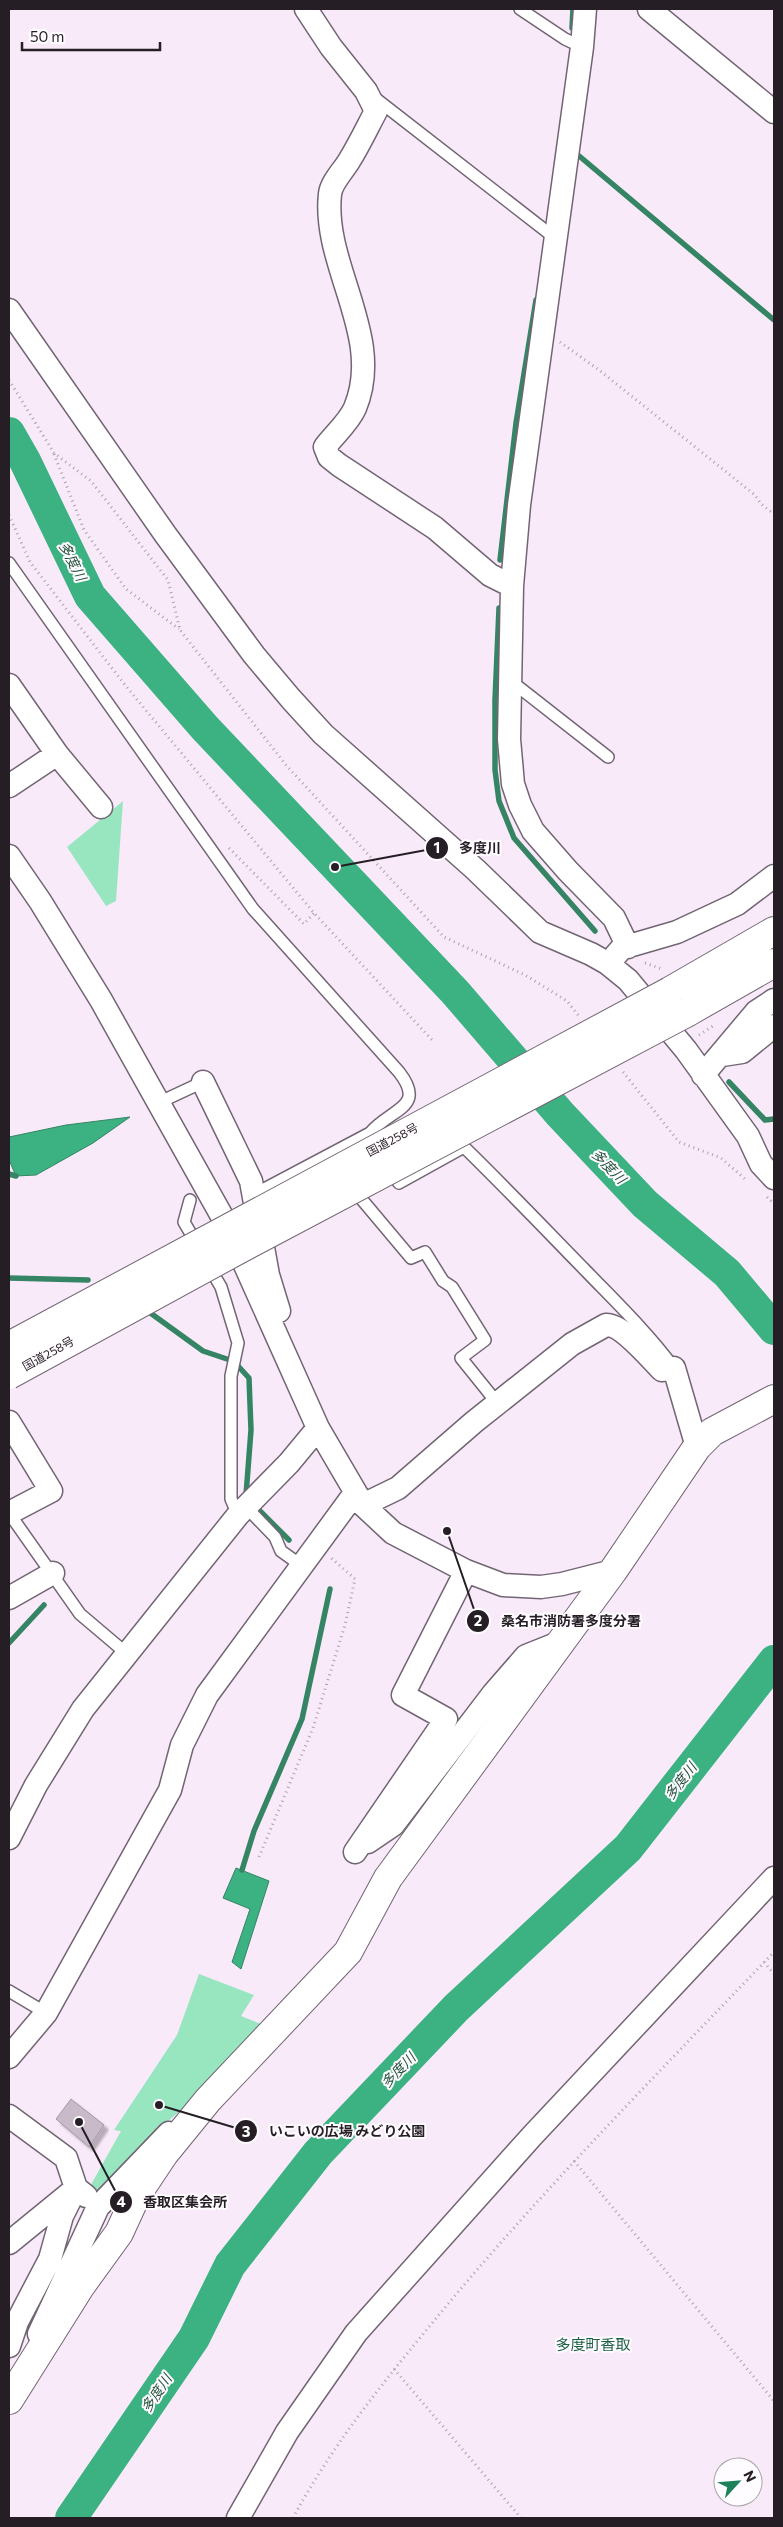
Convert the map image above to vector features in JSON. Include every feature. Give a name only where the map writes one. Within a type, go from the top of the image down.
[{"type":"main road","name":"国道258号","points":[[9,1375],[233,1238],[669,980],[774,931]]},
{"type":"main road","name":"国道258号","points":[[9,1346],[233,1238],[688,1012],[774,963]]},
{"type":"main road","points":[[9,2400],[41,2353],[80,2287],[118,2233],[136,2196],[164,2154],[202,2108],[348,1952],[388,1878],[613,1571],[704,1439],[774,1399]]},
{"type":"street","points":[[306,9],[331,47],[366,91],[376,111],[330,191],[328,222],[336,257],[344,272],[361,340],[364,368],[354,408],[325,447],[329,457],[339,465],[435,528],[490,575],[512,586]]},
{"type":"street","points":[[585,9],[582,46],[523,473],[512,586],[509,739],[513,784],[520,805],[544,845],[614,918],[634,954]]},
{"type":"street","points":[[649,9],[774,112]]},
{"type":"street","points":[[9,310],[165,534],[254,655],[322,734],[476,870],[540,932],[607,963],[628,980],[703,1074],[748,1136],[769,1186]]},
{"type":"street","points":[[9,685],[57,754],[101,807]]},
{"type":"street","points":[[9,786],[57,754]]},
{"type":"street","points":[[10,860],[40,901],[101,1000],[233,1238],[318,1428],[359,1499],[393,1534],[466,1570],[503,1585],[526,1587],[562,1584],[613,1571]]},
{"type":"street","points":[[634,954],[736,904],[774,876]]},
{"type":"street","points":[[607,963],[622,948],[634,954]]},
{"type":"street","points":[[703,1074],[756,1012],[774,1000]]},
{"type":"street","points":[[721,1055],[742,1052],[774,1026]]},
{"type":"street","points":[[203,1082],[251,1181],[268,1275],[279,1309],[274,1328]]},
{"type":"street","points":[[9,2056],[46,2013],[170,1790],[182,1745],[207,1695],[317,1546],[359,1499],[398,1488],[572,1344],[611,1324],[621,1329],[662,1370],[674,1368],[704,1439]]},
{"type":"street","points":[[9,1422],[51,1490],[9,1513]]},
{"type":"street","points":[[9,1838],[36,1785],[83,1709],[126,1653],[242,1511],[318,1428]]},
{"type":"street","points":[[466,1570],[403,1695],[446,1719],[354,1852],[393,1825],[493,1694],[526,1656],[561,1642]]},
{"type":"street","points":[[9,1598],[53,1573]]},
{"type":"street","points":[[238,2518],[287,2432],[356,2333],[526,2143],[774,1878]]},
{"type":"street","points":[[41,2353],[39,2333],[98,2207],[189,2112],[202,2108]]},
{"type":"street","points":[[9,2116],[66,2158],[76,2188],[98,2207]]},
{"type":"street","points":[[9,2243],[76,2188]]},
{"type":"street","points":[[9,2346],[13,2319],[50,2259],[62,2216],[76,2188]]},
{"type":"lane","points":[[520,9],[565,39],[582,46]]},
{"type":"lane","points":[[366,91],[556,238]]},
{"type":"lane","points":[[9,563],[253,910],[408,1084],[411,1090],[410,1097],[405,1104],[377,1124],[370,1133],[253,1195]]},
{"type":"lane","points":[[511,681],[608,757]]},
{"type":"lane","points":[[158,1104],[203,1082]]},
{"type":"lane","points":[[370,1133],[395,1180],[399,1183],[464,1148],[504,1186],[602,1288],[674,1368]]},
{"type":"lane","points":[[325,1157],[411,1258],[425,1252],[443,1281],[452,1287],[486,1340],[461,1358],[498,1404]]},
{"type":"lane","points":[[190,1200],[184,1222],[221,1287],[238,1343],[231,1376],[231,1499],[242,1511],[275,1537],[281,1551],[302,1566]]},
{"type":"lane","points":[[9,1513],[80,1614],[126,1653]]},
{"type":"lane","points":[[9,1991],[46,2013]]},
{"type":"path","points":[[543,330],[599,370],[755,495],[761,504],[774,514]]},
{"type":"path","points":[[9,380],[54,453],[84,530],[126,589],[180,630],[286,765],[444,937],[525,976],[567,1001],[580,1017]]},
{"type":"path","points":[[54,453],[91,481],[168,580],[180,630]]},
{"type":"path","points":[[9,516],[30,562],[113,670],[314,913],[433,1041]]},
{"type":"path","points":[[206,845],[230,848],[304,924],[314,913]]},
{"type":"path","points":[[634,954],[669,980]]},
{"type":"path","points":[[617,1064],[679,1142],[721,1158],[750,1183]]},
{"type":"path","points":[[769,1186],[774,1204]]},
{"type":"path","points":[[259,1857],[313,1728],[345,1625],[355,1579],[317,1546]]},
{"type":"path","points":[[294,2518],[314,2478],[394,2369],[473,2274],[574,2161],[774,1952]]},
{"type":"path","points":[[764,1962],[774,1974]]},
{"type":"path","points":[[574,2161],[774,2402]]},
{"type":"path","points":[[394,2369],[521,2518]]},
{"type":"shaded area","points":[[123,801],[116,901],[106,906],[67,847]]},
{"type":"shaded area","points":[[130,1117],[93,1143],[36,1175],[16,1176],[9,1160],[9,1137],[66,1125]]},
{"type":"shaded area","points":[[236,1868],[269,1881],[241,1969],[232,1962],[250,1909],[223,1898]]},
{"type":"shaded area","points":[[199,1974],[254,1995],[241,2016],[266,2026],[212,2084],[161,2127],[98,2197],[88,2190],[121,2131],[114,2130],[177,2035]]},
{"type":"building","points":[[71,2099],[104,2125],[89,2147],[56,2119]]},
{"type":"waterway","points":[[572,28],[573,9]]},
{"type":"waterway","points":[[578,155],[774,320]]},
{"type":"waterway","points":[[500,560],[516,423],[536,300]]},
{"type":"waterway","name":"多度川","points":[[9,433],[25,461],[90,596],[205,728],[455,992],[560,1114],[645,1204],[727,1273],[774,1329]]},
{"type":"waterway","points":[[499,608],[495,700],[495,770],[499,801],[514,838],[595,931]]},
{"type":"waterway","points":[[729,1082],[765,1120],[774,1119]]},
{"type":"waterway","points":[[9,1174],[16,1176]]},
{"type":"waterway","points":[[9,1278],[88,1280]]},
{"type":"waterway","points":[[149,1312],[203,1351],[230,1360]]},
{"type":"waterway","points":[[239,1367],[249,1378],[251,1430],[246,1495]]},
{"type":"waterway","points":[[256,1507],[289,1540]]},
{"type":"waterway","points":[[242,1870],[254,1831],[302,1719],[330,1589]]},
{"type":"waterway","points":[[9,1643],[44,1605]]},
{"type":"waterway","name":"多度川","points":[[71,2518],[194,2338],[230,2265],[318,2153],[456,2008],[628,1848],[774,1661]]},
{"type":"place","name":"多度川","points":[[335,867]]},
{"type":"place","name":"桑名市消防署多度分署","points":[[447,1531]]},
{"type":"place","name":"いこいの広場 みどり公園","points":[[159,2105]]},
{"type":"place","name":"香取区集会所","points":[[79,2122]]},
{"type":"district","name":"多度町香取","points":[[593,2344]]}]
